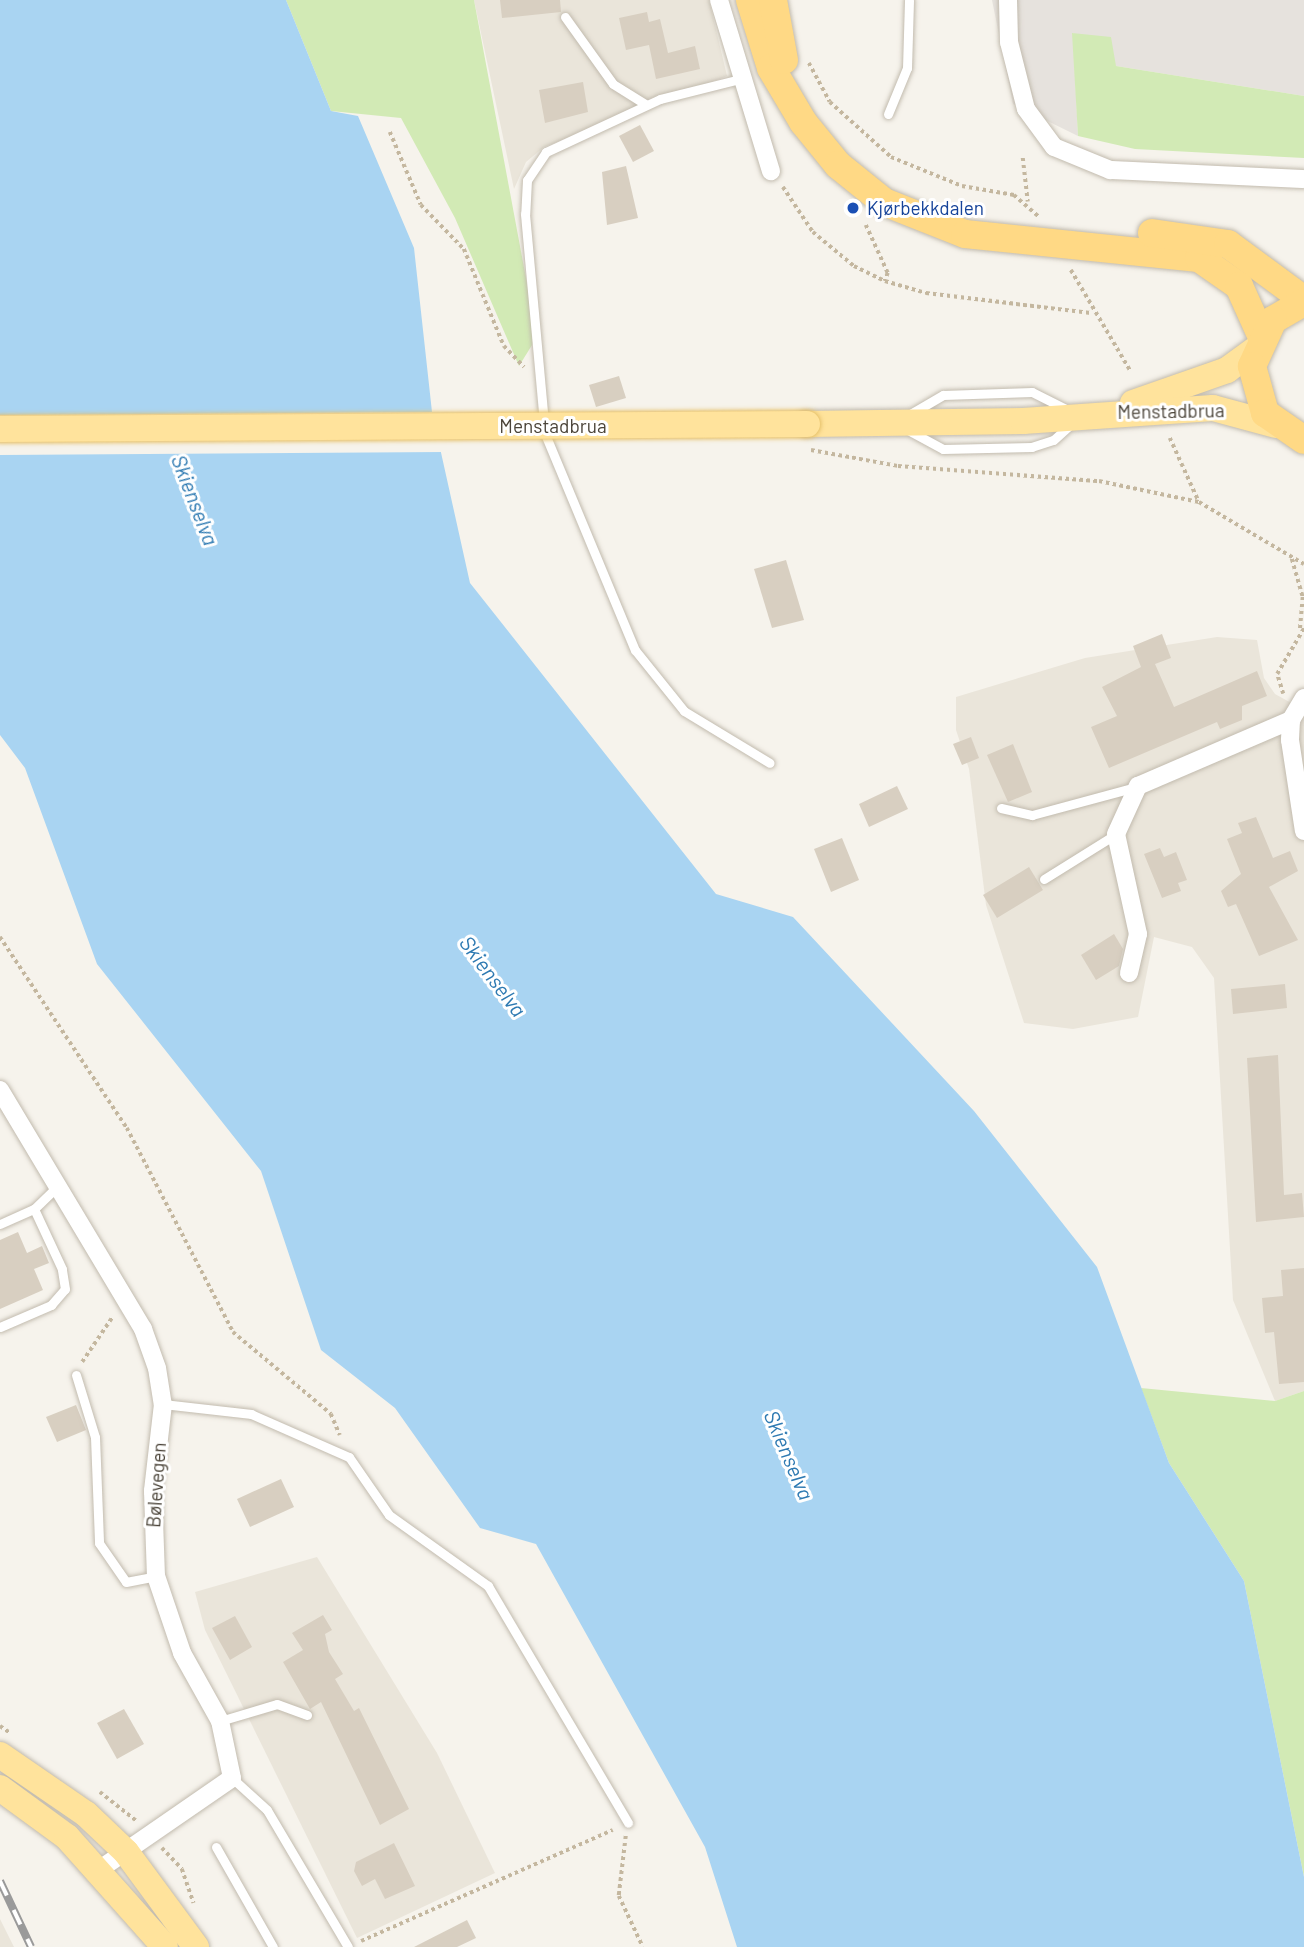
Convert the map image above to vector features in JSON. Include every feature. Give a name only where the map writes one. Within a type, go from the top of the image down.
[{"type":"highway","points":[[750,0],[772,68],[791,97],[838,165],[884,202],[965,234],[1199,258],[1239,286],[1258,342],[1252,383],[1293,437]]},
{"type":"highway","points":[[773,0],[791,97]]},
{"type":"highway","points":[[1057,242],[1168,233],[1228,244],[1304,301],[1258,342]]},
{"type":"main road","name":"Menstadbrua","points":[[1092,414],[1227,370],[1258,342]]},
{"type":"main road","name":"Menstadbrua","points":[[0,429],[806,437],[895,423],[1213,408],[1293,437]]},
{"type":"main road","points":[[0,1755],[86,1814],[126,1852],[196,1947]]},
{"type":"main road","points":[[0,1788],[100,1869],[165,1947]]},
{"type":"street","points":[[719,0],[740,79],[771,171]]},
{"type":"street","points":[[1008,0],[1009,42],[1026,109],[1054,147],[1111,170],[1304,179]]},
{"type":"street","points":[[1302,700],[1291,720],[1304,831]]},
{"type":"street","points":[[1129,973],[1138,934],[1116,834],[1138,786],[1291,720]]},
{"type":"street","name":"Bølevegen","points":[[2,1097],[127,1301],[158,1368],[163,1404],[153,1491],[156,1576],[183,1653],[220,1721],[232,1778]]},
{"type":"street","points":[[100,1869],[232,1778]]},
{"type":"lane","points":[[888,114],[907,68],[909,0]]},
{"type":"lane","points":[[565,17],[613,84],[646,105]]},
{"type":"lane","points":[[740,79],[646,105],[545,152],[527,180],[536,368],[554,458],[635,650],[684,711],[770,763]]},
{"type":"lane","points":[[1001,808],[1032,815],[1138,786]]},
{"type":"lane","points":[[1044,879],[1116,834]]},
{"type":"lane","points":[[0,1224],[34,1209],[58,1186]]},
{"type":"lane","points":[[0,1326],[51,1305],[65,1290],[62,1269],[34,1209]]},
{"type":"lane","points":[[76,1375],[95,1437],[99,1543],[126,1582],[156,1576]]},
{"type":"lane","points":[[163,1404],[251,1414],[349,1457],[389,1515],[488,1586],[628,1823]]},
{"type":"lane","points":[[220,1721],[277,1704],[307,1715]]},
{"type":"lane","points":[[232,1778],[267,1810],[348,1947]]},
{"type":"lane","points":[[216,1847],[273,1947]]},
{"type":"path","points":[[804,51],[830,102],[891,157],[932,177],[1028,202]]},
{"type":"path","points":[[390,132],[421,205],[464,249],[510,358],[536,368]]},
{"type":"path","points":[[1023,158],[1028,202],[1057,242],[1091,313],[1131,372]]},
{"type":"path","points":[[771,171],[813,232],[854,266],[884,281],[926,293],[1091,313]]},
{"type":"path","points":[[866,226],[888,273],[884,281]]},
{"type":"path","points":[[806,437],[898,466],[1099,481],[1199,502],[1304,564]]},
{"type":"path","points":[[1170,438],[1199,502]]},
{"type":"path","points":[[1291,557],[1301,585],[1299,633]]},
{"type":"path","points":[[1302,700],[1283,694],[1277,674],[1304,628]]},
{"type":"path","points":[[0,937],[127,1128],[233,1332],[331,1414],[349,1457]]},
{"type":"path","points":[[76,1375],[127,1301]]},
{"type":"path","points":[[348,1947],[628,1823]]},
{"type":"path","points":[[628,1823],[619,1896],[643,1947]]},
{"type":"shaded area","points":[[474,0],[709,0],[727,76],[544,147],[526,162],[514,189]]},
{"type":"shaded area","points":[[992,0],[1304,0],[1304,96],[1116,66],[1073,33],[1078,136],[1013,104]]},
{"type":"shaded area","points":[[1217,637],[1257,640],[1264,678],[1275,694],[1304,710],[1304,1391],[1275,1401],[1233,1300],[1214,978],[1192,947],[1154,937],[1138,1017],[1073,1029],[1024,1023],[986,905],[969,769],[956,730],[956,697],[1085,658]]},
{"type":"shaded area","points":[[317,1557],[437,1753],[495,1873],[357,1938],[205,1630],[195,1592]]},
{"type":"shaded area","points":[[0,1919],[14,1947],[0,1947]]},
{"type":"green space","points":[[286,0],[474,0],[537,337],[519,366],[455,218],[401,118],[331,111]]},
{"type":"green space","points":[[1072,33],[1111,37],[1116,66],[1304,96],[1304,158],[1135,149],[1078,136]]},
{"type":"green space","points":[[1141,1388],[1275,1401],[1304,1391],[1304,1877],[1244,1581],[1169,1463]]},
{"type":"water","name":"Skienselva","points":[[0,0],[286,0],[331,111],[358,116],[414,248],[432,412],[470,583],[716,894],[793,917],[974,1111],[1097,1267],[1169,1463],[1244,1581],[1304,1877],[1304,1947],[737,1947],[705,1847],[536,1544],[480,1528],[395,1408],[321,1350],[261,1171],[97,964],[25,768],[0,735]]},
{"type":"pier","points":[[436,412],[444,452],[0,455],[0,415]]},
{"type":"building","points":[[500,0],[560,0],[561,12],[502,18]]},
{"type":"building","points":[[647,12],[649,22],[660,19],[668,53],[695,46],[700,69],[656,79],[649,45],[626,50],[619,18]]},
{"type":"building","points":[[583,82],[588,112],[545,123],[539,90]]},
{"type":"building","points":[[640,125],[654,151],[633,162],[619,136]]},
{"type":"building","points":[[626,166],[638,218],[607,225],[602,172]]},
{"type":"building","points":[[619,376],[626,398],[596,407],[589,385]]},
{"type":"building","points":[[786,560],[804,620],[772,628],[754,569]]},
{"type":"building","points":[[1162,634],[1171,658],[1155,664],[1174,707],[1257,671],[1267,696],[1242,706],[1242,720],[1220,729],[1217,722],[1109,768],[1091,727],[1117,716],[1102,687],[1141,667],[1133,646]]},
{"type":"building","points":[[971,737],[979,758],[962,765],[953,744]]},
{"type":"building","points":[[1013,744],[1032,792],[1008,802],[987,755]]},
{"type":"building","points":[[897,786],[908,809],[869,827],[859,804]]},
{"type":"building","points":[[1256,817],[1273,858],[1290,851],[1298,871],[1269,887],[1298,940],[1259,956],[1236,904],[1228,907],[1221,891],[1241,874],[1227,839],[1242,833],[1238,823]]},
{"type":"building","points":[[842,838],[859,880],[831,892],[814,849]]},
{"type":"building","points":[[1160,848],[1164,857],[1176,852],[1187,880],[1178,883],[1181,891],[1162,898],[1144,854]]},
{"type":"building","points":[[1029,867],[1043,890],[997,918],[983,895]]},
{"type":"building","points":[[1114,934],[1123,949],[1119,966],[1096,980],[1081,955]]},
{"type":"building","points":[[1285,984],[1287,1008],[1233,1014],[1231,989]]},
{"type":"building","points":[[1278,1055],[1284,1195],[1302,1193],[1304,1217],[1256,1222],[1247,1058]]},
{"type":"building","points":[[18,1232],[27,1253],[42,1246],[49,1263],[34,1269],[43,1290],[0,1309],[0,1240]]},
{"type":"building","points":[[1304,1268],[1304,1382],[1279,1384],[1274,1332],[1265,1333],[1262,1298],[1283,1296],[1281,1270]]},
{"type":"building","points":[[76,1405],[86,1430],[57,1442],[46,1417]]},
{"type":"building","points":[[281,1479],[294,1507],[250,1527],[237,1499]]},
{"type":"building","points":[[323,1615],[332,1630],[325,1634],[329,1652],[343,1674],[335,1679],[354,1711],[359,1708],[409,1809],[380,1825],[321,1702],[310,1709],[283,1662],[303,1650],[292,1633]]},
{"type":"building","points":[[235,1616],[252,1647],[230,1660],[212,1628]]},
{"type":"building","points":[[124,1709],[144,1744],[117,1759],[97,1723]]},
{"type":"building","points":[[394,1843],[415,1886],[385,1899],[375,1879],[362,1886],[354,1871],[356,1862]]},
{"type":"building","points":[[467,1920],[476,1938],[457,1947],[414,1947]]},
{"type":"railway","points":[[0,1881],[31,1947]]},
{"type":"place","name":"Kjørbekkdalen","points":[[853,208]]}]
